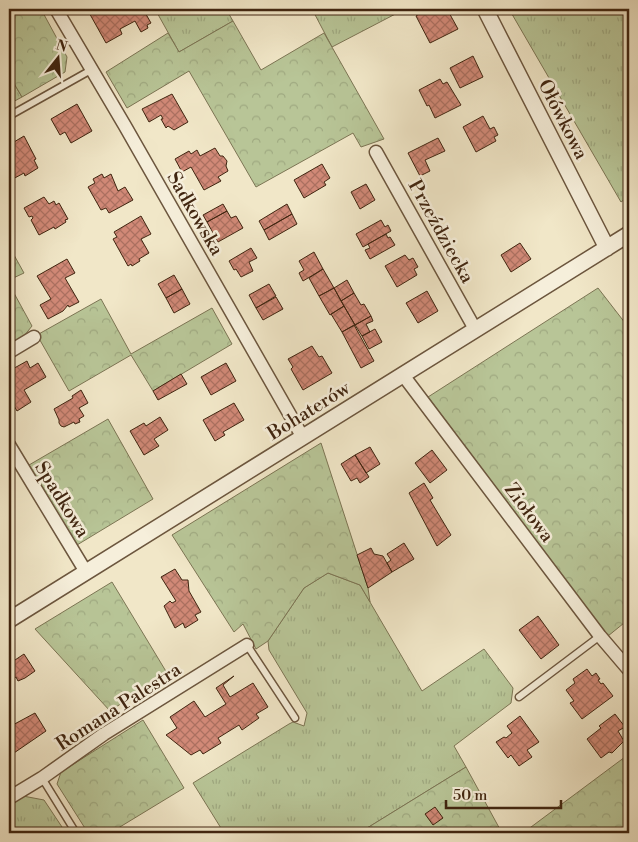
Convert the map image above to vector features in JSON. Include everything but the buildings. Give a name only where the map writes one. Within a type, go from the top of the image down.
[{"type":"street","name":"Sadkowska","points":[[56,9],[302,436]]},
{"type":"street","name":"Ołówkowa","points":[[485,9],[607,248]]},
{"type":"street","name":"Przeździecka","points":[[376,152],[475,329]]},
{"type":"street","name":"Bohaterów","points":[[9,620],[629,234]]},
{"type":"street","points":[[9,352],[34,337]]},
{"type":"street","name":"Ziołowa","points":[[403,375],[600,636],[629,670]]},
{"type":"street","name":"Spadkowa","points":[[9,445],[86,572]]},
{"type":"street","name":"Romana Palestra","points":[[9,798],[42,778],[104,734],[248,646]]},
{"type":"lane","points":[[9,116],[91,70]]},
{"type":"lane","points":[[519,697],[600,636]]},
{"type":"lane","points":[[248,646],[295,718]]},
{"type":"lane","points":[[42,778],[76,833]]},
{"type":"green space","points":[[18,9],[41,9],[67,57],[65,72],[22,97],[9,75],[9,13]]},
{"type":"green space","points":[[155,9],[226,9],[233,21],[179,52]]},
{"type":"green space","points":[[312,9],[405,9],[332,47]]},
{"type":"green space","points":[[509,9],[629,9],[629,196],[621,202]]},
{"type":"green space","points":[[233,21],[261,70],[324,33],[384,139],[361,147],[353,133],[256,187],[189,71],[127,108],[106,72],[168,33],[179,52]]},
{"type":"green space","points":[[9,75],[22,97],[9,104]]},
{"type":"green space","points":[[9,246],[24,273],[9,280]]},
{"type":"green space","points":[[9,284],[32,326],[24,336],[9,344]]},
{"type":"green space","points":[[598,288],[629,328],[629,619],[608,636],[428,397]]},
{"type":"green space","points":[[101,299],[131,354],[212,308],[232,344],[153,391],[131,355],[69,391],[37,335]]},
{"type":"green space","points":[[108,419],[153,499],[77,545],[29,465]]},
{"type":"green space","points":[[321,443],[368,588],[370,602],[360,585],[328,573],[304,588],[268,641],[256,649],[243,624],[234,632],[172,535]]},
{"type":"green space","points":[[328,573],[360,585],[422,691],[484,649],[513,688],[511,703],[454,746],[466,767],[359,833],[224,833],[193,783],[289,724],[293,722],[304,726],[307,713],[269,650],[268,641],[304,588]]},
{"type":"green space","points":[[112,582],[167,673],[110,711],[35,629]]},
{"type":"green space","points":[[143,720],[184,788],[110,833],[88,833],[57,784],[61,772]]},
{"type":"green space","points":[[629,754],[629,833],[523,833]]},
{"type":"green space","points":[[466,767],[502,833],[359,833]]},
{"type":"green space","points":[[23,796],[44,800],[66,833],[9,833],[9,805]]}]
